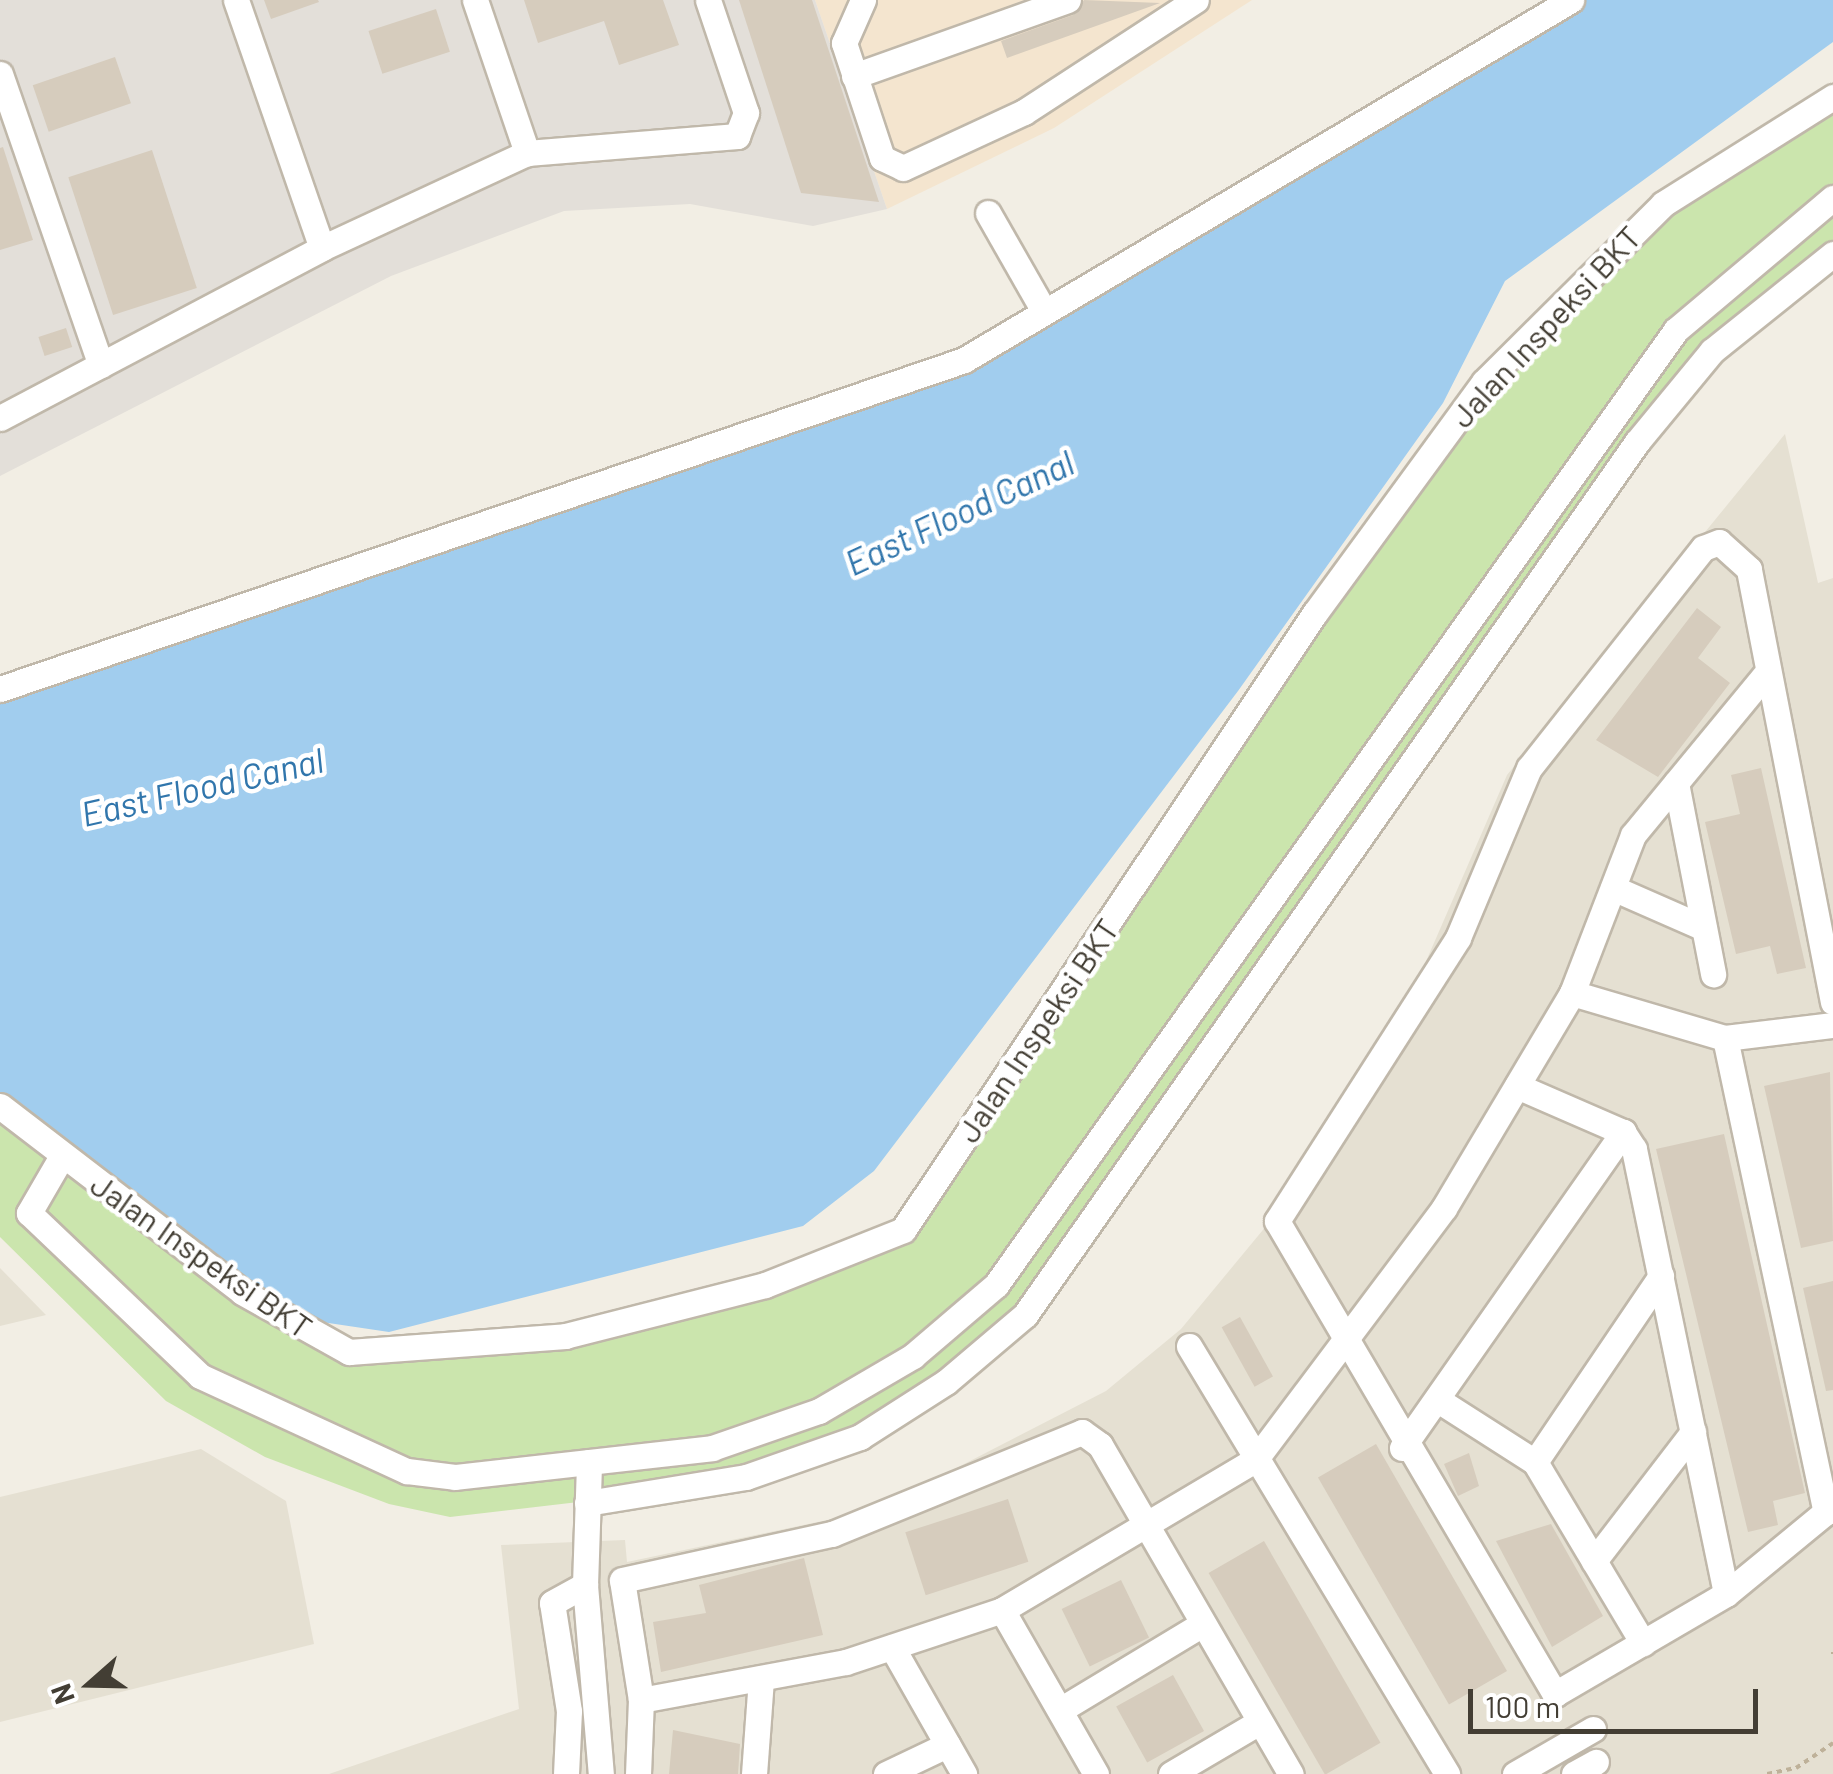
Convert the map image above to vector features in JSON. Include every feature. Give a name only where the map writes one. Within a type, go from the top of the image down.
[{"type":"street","points":[[236,0],[322,248]]},
{"type":"street","points":[[475,0],[528,153]]},
{"type":"street","points":[[0,418],[322,248],[528,153],[737,136],[746,113],[708,0]]},
{"type":"street","points":[[864,0],[844,32],[854,76],[882,158],[903,168],[1024,112],[1196,0]]},
{"type":"street","points":[[854,76],[1068,0]]},
{"type":"street","points":[[0,689],[929,374],[1044,311],[1570,0]]},
{"type":"street","points":[[0,74],[101,365]]},
{"type":"street","name":"Jalan Inspeksi BKT","points":[[0,1106],[242,1292],[349,1352],[566,1336],[765,1285],[903,1230],[1315,612],[1484,382],[1663,204],[1833,98]]},
{"type":"street","points":[[62,1156],[30,1212],[200,1376],[295,1426],[406,1471],[456,1477],[712,1448],[819,1411],[913,1356],[996,1285],[1664,346],[1776,238],[1833,198]]},
{"type":"street","points":[[988,214],[1044,311]]},
{"type":"street","points":[[587,1503],[746,1477],[860,1437],[1025,1314],[1637,442],[1712,350],[1833,254]]},
{"type":"street","points":[[1725,1038],[1829,1509],[1726,1594],[1555,1694],[1402,1448],[1277,1221],[1458,938],[1529,768],[1703,548],[1729,544],[1749,570],[1764,676],[1833,1002]]},
{"type":"street","points":[[640,1700],[761,1678],[892,1647],[1002,1610],[1255,1460],[1444,1208],[1572,993],[1633,835],[1764,676]]},
{"type":"street","points":[[1676,784],[1713,974]]},
{"type":"street","points":[[1613,888],[1704,928]]},
{"type":"street","points":[[1572,993],[1725,1038],[1833,1026]]},
{"type":"street","points":[[1517,1086],[1623,1132],[1644,1176],[1660,1276],[1726,1594]]},
{"type":"street","points":[[1402,1448],[1623,1132]]},
{"type":"street","points":[[1535,1462],[1660,1276]]},
{"type":"street","points":[[1188,1346],[1447,1774]]},
{"type":"street","points":[[1438,1400],[1535,1462],[1643,1643]]},
{"type":"street","points":[[638,1774],[640,1700],[620,1595],[635,1572],[832,1534],[1082,1432],[1100,1444],[1199,1626],[1256,1724],[1291,1774]]},
{"type":"street","points":[[1594,1560],[1693,1432]]},
{"type":"street","points":[[589,1462],[585,1585],[600,1774]]},
{"type":"street","points":[[566,1774],[568,1711],[552,1603],[585,1585]]},
{"type":"street","points":[[1002,1610],[1096,1774]]},
{"type":"street","points":[[1060,1710],[1199,1626]]},
{"type":"street","points":[[892,1647],[964,1774]]},
{"type":"street","points":[[754,1774],[761,1678]]},
{"type":"street","points":[[1170,1774],[1256,1724]]},
{"type":"street","points":[[1514,1774],[1593,1729]]},
{"type":"street","points":[[886,1774],[947,1745]]},
{"type":"path","points":[[1767,1774],[1796,1768],[1833,1742]]},
{"type":"shaded area","points":[[0,0],[815,0],[887,209],[813,226],[690,204],[564,211],[391,276],[0,476]]},
{"type":"shaded area","points":[[815,0],[1252,0],[1054,128],[887,209]]},
{"type":"shaded area","points":[[1785,434],[1818,583],[1833,578],[1833,1774],[329,1774],[519,1709],[501,1545],[625,1540],[627,1562],[875,1510],[1106,1391],[1181,1329],[1267,1225],[1387,1051],[1507,775]]},
{"type":"shaded area","points":[[0,1268],[46,1315],[0,1326]]},
{"type":"shaded area","points":[[201,1449],[286,1501],[314,1644],[0,1722],[0,1497]]},
{"type":"green space","points":[[1833,102],[1833,254],[1712,351],[1025,1315],[860,1437],[746,1477],[587,1501],[450,1517],[389,1504],[265,1457],[166,1401],[0,1237],[0,1106],[349,1352],[587,1330],[903,1230],[1484,382],[1603,257]]},
{"type":"water","name":"East Flood Canal","points":[[1577,0],[1833,0],[1833,42],[1505,281],[1443,403],[1238,691],[874,1171],[803,1226],[389,1332],[315,1321],[253,1299],[0,1107],[0,701],[950,373]]},
{"type":"building","points":[[264,0],[318,0],[319,2],[271,19]]},
{"type":"building","points":[[524,0],[663,0],[679,45],[619,65],[604,21],[538,43]]},
{"type":"building","points":[[739,0],[812,0],[879,202],[801,193]]},
{"type":"building","points":[[1084,0],[1160,3],[1007,58],[1001,41],[1073,15]]},
{"type":"building","points":[[436,9],[450,52],[382,74],[368,31]]},
{"type":"building","points":[[115,57],[131,103],[49,132],[33,85]]},
{"type":"building","points":[[3,147],[33,240],[0,250],[0,148]]},
{"type":"building","points":[[152,150],[197,288],[113,315],[68,177]]},
{"type":"building","points":[[66,328],[72,347],[45,356],[38,337]]},
{"type":"building","points":[[1697,608],[1721,627],[1698,658],[1730,683],[1658,777],[1596,740]]},
{"type":"building","points":[[1761,768],[1806,968],[1777,974],[1770,946],[1736,954],[1705,822],[1740,814],[1731,775]]},
{"type":"building","points":[[1830,1072],[1833,1241],[1801,1248],[1764,1086]]},
{"type":"building","points":[[1724,1134],[1805,1493],[1773,1501],[1778,1525],[1748,1532],[1656,1149]]},
{"type":"building","points":[[1833,1281],[1833,1390],[1826,1391],[1803,1288]]},
{"type":"building","points":[[1240,1317],[1273,1376],[1255,1387],[1222,1327]]},
{"type":"building","points":[[1376,1444],[1507,1671],[1449,1704],[1318,1478]]},
{"type":"building","points":[[1469,1453],[1479,1486],[1458,1496],[1444,1464]]},
{"type":"building","points":[[1008,1499],[1028,1562],[926,1595],[905,1532]]},
{"type":"building","points":[[1551,1524],[1603,1616],[1552,1647],[1496,1541]]},
{"type":"building","points":[[1264,1541],[1380,1743],[1325,1774],[1209,1573]]},
{"type":"building","points":[[804,1558],[823,1635],[661,1672],[653,1622],[706,1613],[699,1585]]},
{"type":"building","points":[[1121,1580],[1149,1638],[1090,1666],[1062,1609]]},
{"type":"building","points":[[1173,1675],[1204,1731],[1147,1762],[1116,1707]]},
{"type":"building","points":[[673,1730],[740,1744],[738,1774],[669,1774]]}]
